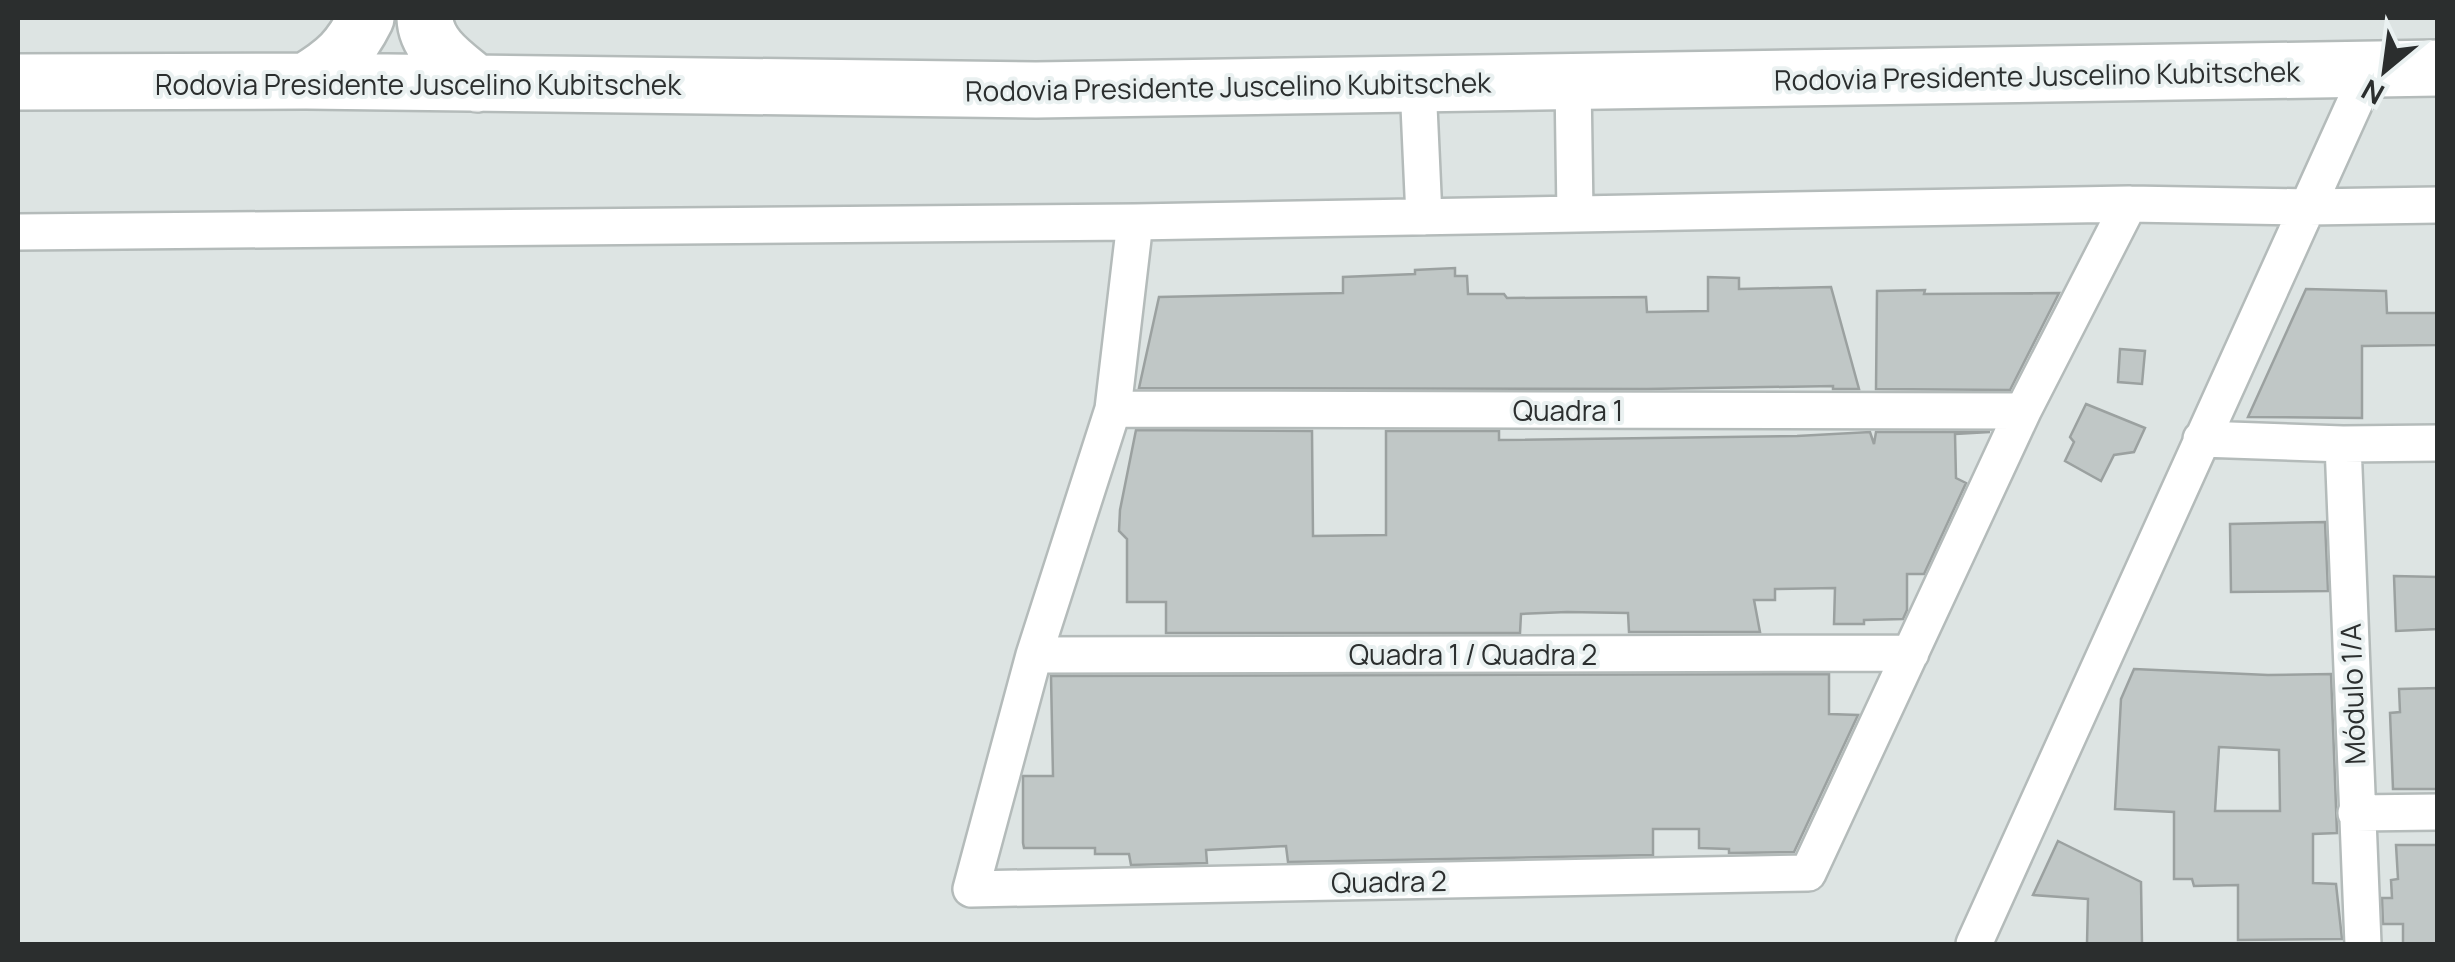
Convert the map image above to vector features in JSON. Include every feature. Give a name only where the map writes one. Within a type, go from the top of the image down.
[{"type":"highway","points":[[306,80],[337,62],[356,39],[366,18]]},
{"type":"highway","points":[[426,18],[426,30],[440,54],[477,84]]},
{"type":"highway","name":"Rodovia Presidente Juscelino Kubitschek","points":[[18,82],[306,80],[1036,90],[2438,68]]},
{"type":"street","points":[[1974,944],[2370,70]]},
{"type":"street","points":[[1573,82],[1575,214]]},
{"type":"street","points":[[1418,84],[1424,217]]},
{"type":"street","points":[[1911,653],[2023,410],[2129,204]]},
{"type":"street","points":[[18,232],[1135,222],[2129,204],[2438,205]]},
{"type":"street","points":[[1034,656],[1113,408],[1135,222]]},
{"type":"street","name":"Quadra 1","points":[[1113,408],[2023,410]]},
{"type":"street","points":[[2201,439],[2343,444],[2438,442]]},
{"type":"street","name":"Módulo 1/A","points":[[2343,444],[2363,944]]},
{"type":"street","name":"Quadra 1 / Quadra 2","points":[[1034,656],[1911,653]]},
{"type":"street","name":"Quadra 2","points":[[1034,656],[971,889],[1808,873],[1911,653]]},
{"type":"street","points":[[2356,813],[2438,812]]},
{"type":"building","points":[[1455,268],[1455,276],[1467,276],[1468,294],[1504,294],[1507,298],[1646,297],[1647,312],[1708,311],[1708,277],[1739,278],[1739,289],[1831,287],[1859,389],[1139,388],[1159,297],[1343,293],[1343,277]]},
{"type":"building","points":[[2306,289],[2386,291],[2387,313],[2438,313],[2438,345],[2362,346],[2362,418],[2248,417]]},
{"type":"building","points":[[1925,290],[1924,294],[2059,293],[2010,390],[1876,389],[1877,291]]},
{"type":"building","points":[[2120,349],[2145,351],[2142,384],[2118,382]]},
{"type":"building","points":[[2086,404],[2145,428],[2134,452],[2114,455],[2101,481],[2065,461],[2074,442],[2070,437]]},
{"type":"building","points":[[1136,430],[1312,431],[1313,536],[1386,535],[1386,431],[1499,431],[1499,440],[1870,432],[1874,444],[1876,432],[1990,432],[1955,434],[1956,478],[1966,483],[1924,574],[1907,574],[1907,610],[1903,619],[1834,624],[1835,588],[1775,589],[1775,600],[1754,600],[1760,632],[1629,632],[1628,613],[1567,612],[1521,614],[1520,633],[1166,633],[1166,602],[1127,602],[1127,539],[1119,531],[1120,510]]},
{"type":"building","points":[[2325,522],[2328,591],[2231,592],[2230,524]]},
{"type":"building","points":[[2394,576],[2438,577],[2438,629],[2396,631]]},
{"type":"building","points":[[2134,669],[2331,674],[2337,833],[2313,834],[2313,883],[2336,884],[2342,939],[2238,940],[2238,885],[2194,886],[2192,879],[2174,879],[2174,812],[2115,809],[2121,699]],"holes":[[[2219,747],[2279,750],[2280,811],[2215,811]]]},
{"type":"building","points":[[1829,674],[1829,714],[1858,715],[1794,852],[1729,853],[1729,849],[1699,848],[1699,829],[1653,829],[1653,855],[1288,862],[1286,846],[1206,850],[1207,863],[1131,865],[1129,854],[1095,854],[1095,848],[1024,848],[1023,776],[1053,776],[1051,676]]},
{"type":"building","points":[[2438,688],[2438,789],[2393,789],[2390,713],[2400,712],[2399,689]]},
{"type":"building","points":[[2058,841],[2141,882],[2142,944],[2087,944],[2088,899],[2033,895]]},
{"type":"building","points":[[2396,845],[2438,845],[2438,944],[2403,944],[2403,924],[2383,924],[2382,898],[2392,898],[2391,880],[2398,879]]}]
